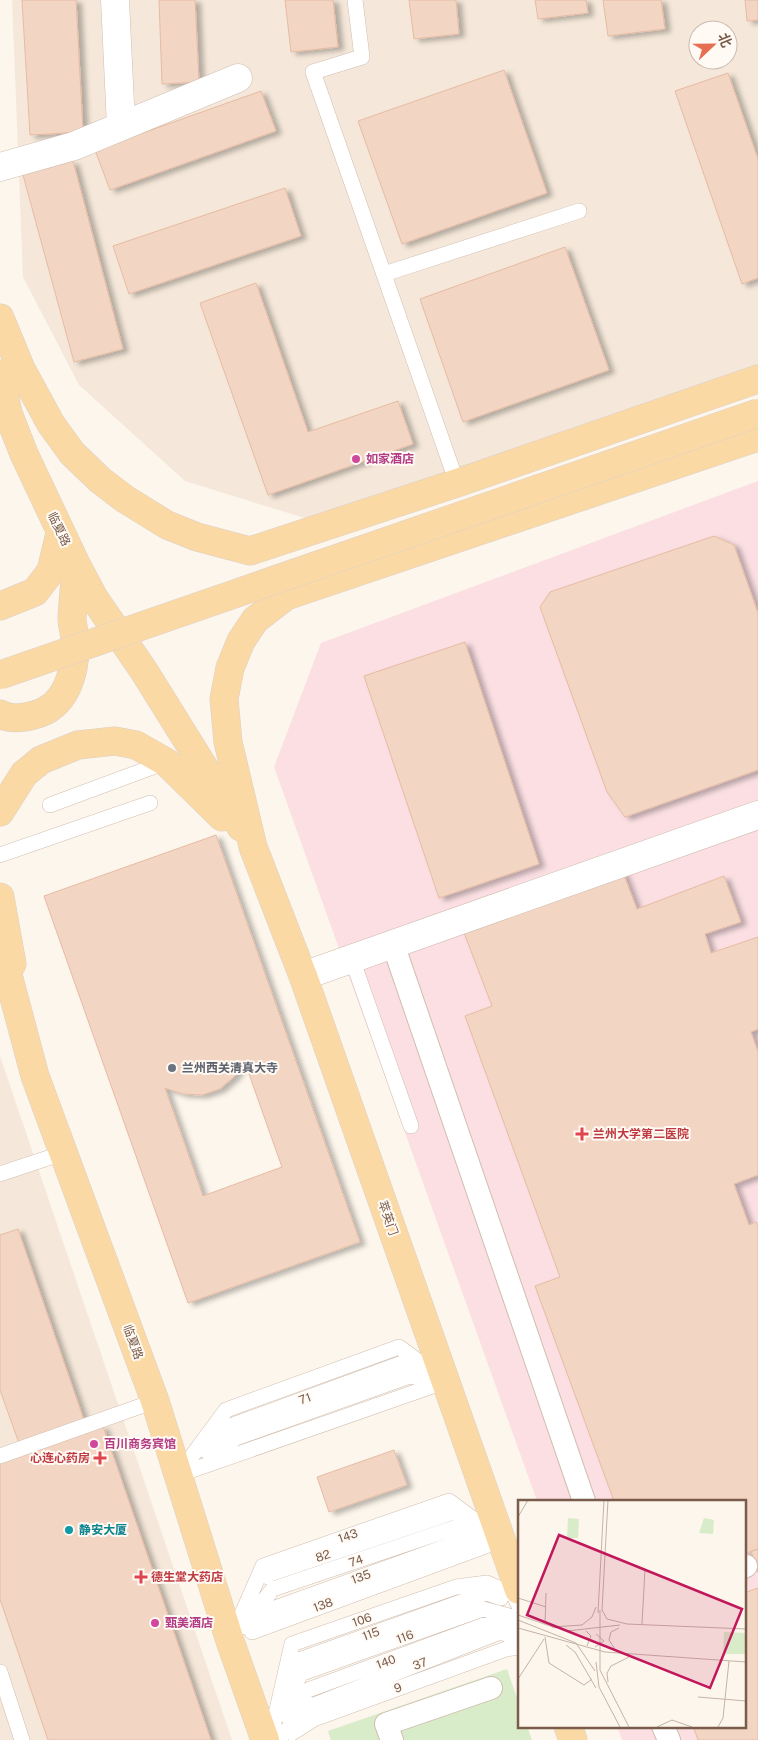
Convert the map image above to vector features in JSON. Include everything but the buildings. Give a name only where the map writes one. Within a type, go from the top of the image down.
[{"type":"main road","points":[[0,318],[21,369],[51,424],[72,453],[100,480],[125,499],[167,525],[196,537],[250,551],[457,483],[758,378]]},
{"type":"main road","name":"临夏路","points":[[0,374],[8,413],[14,429],[60,533],[94,598],[144,671],[254,847]]},
{"type":"main road","points":[[0,657],[758,396]]},
{"type":"main road","points":[[0,675],[758,413]]},
{"type":"main road","points":[[254,847],[228,742],[224,699],[230,668],[241,640],[255,620],[286,596],[758,437]]},
{"type":"main road","points":[[0,606],[35,592],[51,571],[60,533]]},
{"type":"main road","points":[[0,714],[6,717],[21,718],[36,715],[50,708],[69,685],[74,670],[75,639],[72,621],[76,564]]},
{"type":"main road","points":[[0,812],[24,774],[41,760],[78,745],[115,740],[136,745],[166,762],[254,847]]},
{"type":"main road","name":"萃英门","points":[[254,847],[303,976],[518,1587]]},
{"type":"main road","points":[[0,897],[35,1076]]},
{"type":"main road","name":"临夏路","points":[[0,945],[35,1076],[155,1401],[230,1641],[265,1740]]},
{"type":"main road","points":[[0,999],[35,1076]]},
{"type":"main road","points":[[569,1728],[573,1740]]},
{"type":"street","points":[[115,0],[121,126]]},
{"type":"street","points":[[0,167],[74,146],[238,78]]},
{"type":"street","points":[[303,976],[758,814]]},
{"type":"street","points":[[393,944],[584,1500]]},
{"type":"street","points":[[392,1740],[386,1724],[491,1688]]},
{"type":"street","points":[[665,1728],[669,1740]]},
{"type":"lane","points":[[355,0],[362,57],[313,72],[457,483]]},
{"type":"lane","points":[[384,274],[579,211]]},
{"type":"lane","points":[[50,804],[166,762]]},
{"type":"lane","points":[[0,855],[150,803]]},
{"type":"lane","points":[[352,959],[411,1126]]},
{"type":"lane","points":[[0,1174],[63,1153]]},
{"type":"lane","points":[[178,1475],[226,1410],[399,1347],[445,1381]]},
{"type":"lane","points":[[178,1475],[236,1438],[410,1376],[445,1381]]},
{"type":"lane","points":[[0,1456],[155,1401]]},
{"type":"lane","name":"143","points":[[230,1641],[263,1566],[450,1501],[502,1540]]},
{"type":"lane","name":"74","points":[[230,1641],[274,1589],[460,1526],[502,1540]]},
{"type":"lane","name":"138","points":[[230,1641],[502,1540]]},
{"type":"lane","name":"106","points":[[273,1740],[292,1644],[456,1587],[487,1583],[514,1595],[518,1604]]},
{"type":"lane","name":"115","points":[[273,1740],[293,1662],[486,1593],[509,1600],[518,1614]]},
{"type":"lane","name":"116","points":[[273,1740],[300,1674],[483,1609],[509,1616],[518,1624]]},
{"type":"lane","name":"140","points":[[273,1740],[308,1690],[495,1621],[518,1633]]},
{"type":"lane","name":"37","points":[[273,1740],[309,1707],[500,1632],[518,1638]]},
{"type":"lane","name":"9","points":[[282,1740],[314,1719],[506,1649],[518,1648]]},
{"type":"lane","points":[[0,1672],[22,1740]]},
{"type":"shaded area","points":[[12,0],[758,0],[758,371],[314,521],[185,481],[79,385],[23,277]]},
{"type":"shaded area","name":"兰州大学第二医院","points":[[758,481],[758,1740],[622,1740],[618,1728],[746,1728],[746,1500],[537,1500],[274,767],[321,643]]},
{"type":"shaded area","points":[[0,1056],[232,1740],[0,1740]]},
{"type":"green space","points":[[507,1669],[518,1701],[518,1728],[528,1728],[532,1740],[331,1740],[328,1731]]},
{"type":"place","name":"如家酒店","points":[[356,459]]},
{"type":"place","name":"兰州西关清真大寺","points":[[172,1068]]},
{"type":"place","name":"兰州大学第二医院","points":[[582,1134]]},
{"type":"place","name":"百川商务宾馆","points":[[94,1444]]},
{"type":"place","name":"心连心药房","points":[[100,1458]]},
{"type":"place","name":"静安大厦","points":[[69,1530]]},
{"type":"place","name":"德生堂大药店","points":[[141,1577]]},
{"type":"place","name":"甄美酒店","points":[[155,1623]]}]
